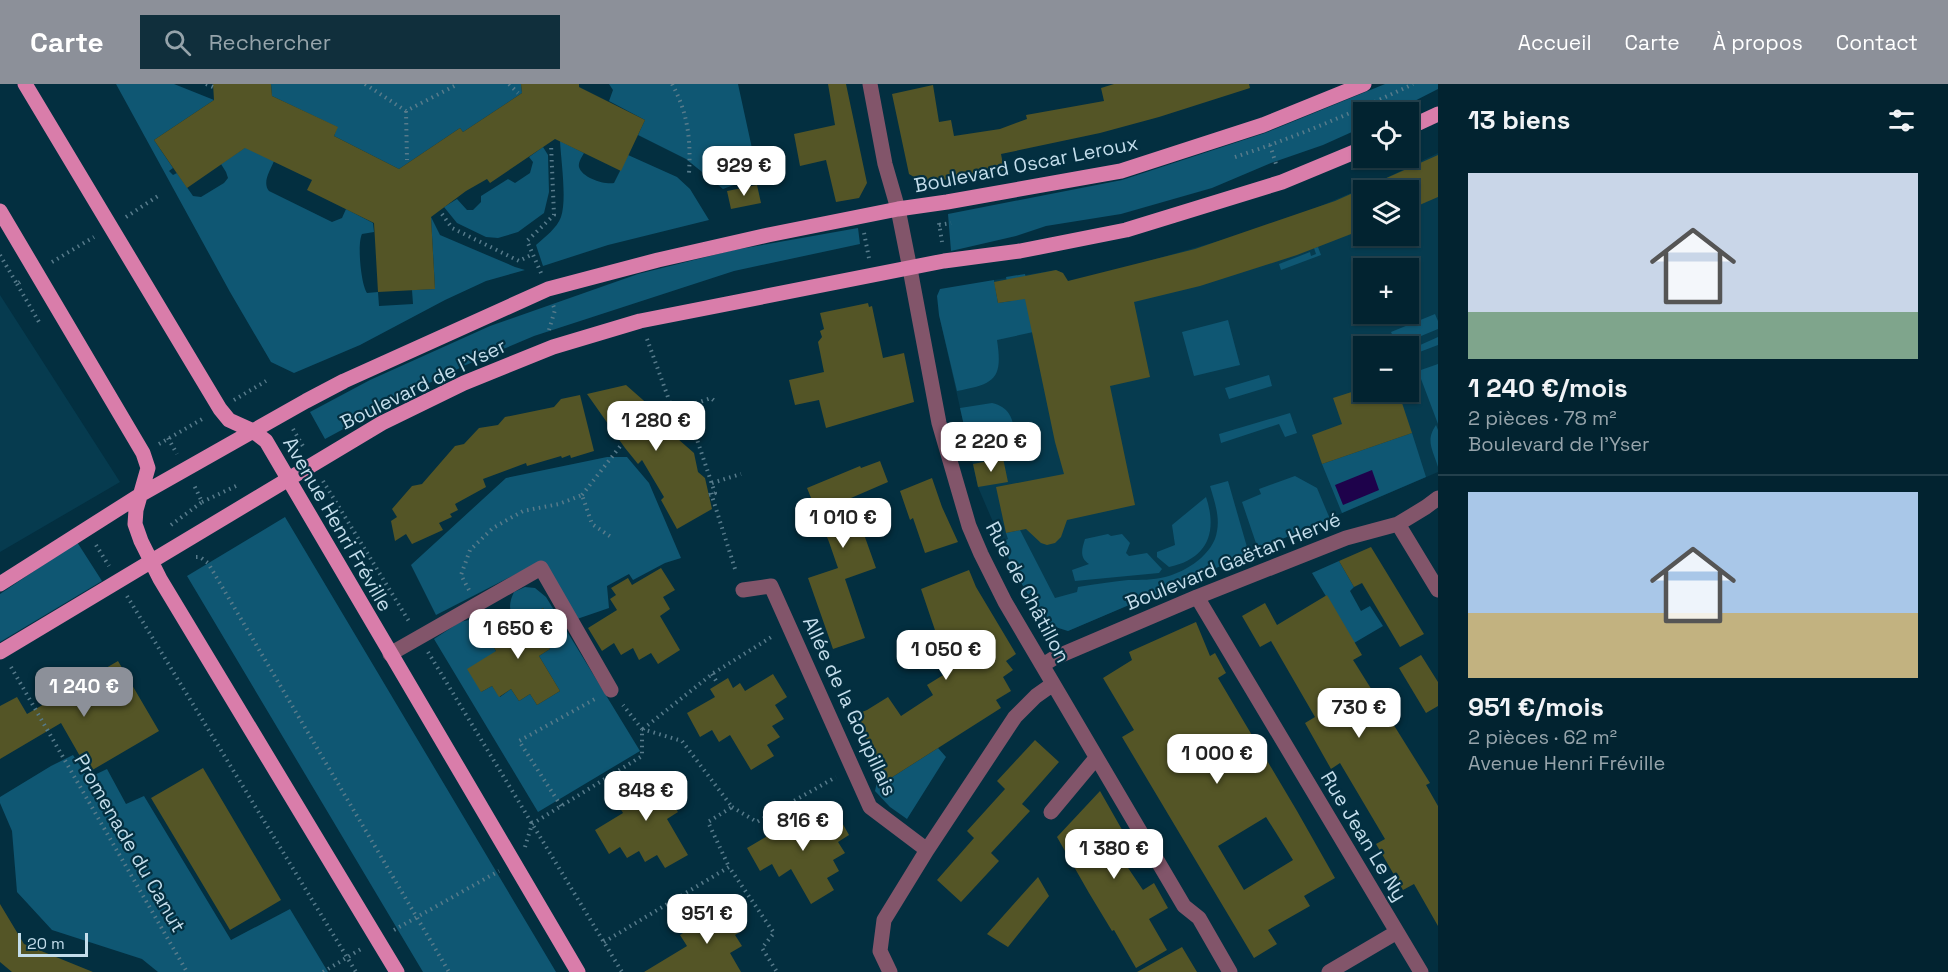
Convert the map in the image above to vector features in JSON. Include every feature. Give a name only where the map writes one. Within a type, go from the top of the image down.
[{"type":"main road","name":"Avenue Henri Fréville","points":[[25,84],[220,409],[229,420],[253,431],[266,441],[578,972]]},
{"type":"main road","name":"Boulevard Oscar Leroux","points":[[898,209],[1121,171],[1263,125],[1364,84]]},
{"type":"main road","points":[[1419,123],[1438,114]]},
{"type":"main road","points":[[910,269],[944,261],[1020,251],[1126,230],[1282,182],[1353,153]]},
{"type":"main road","name":"Boulevard de l'Yser","points":[[0,584],[140,495],[284,413],[344,381],[548,289],[692,252],[898,209]]},
{"type":"main road","points":[[0,211],[143,453],[148,468],[136,510],[135,524],[151,561],[397,972]]},
{"type":"main road","name":"Boulevard de l'Yser","points":[[0,652],[151,561],[176,538],[288,479],[382,423],[464,383],[553,347],[640,321],[910,269]]},
{"type":"street","name":"Rue de Châtillon","points":[[870,84],[885,164],[898,209],[939,423],[969,526],[1005,602],[1096,758],[1184,906],[1199,918],[1230,972]]},
{"type":"street","name":"Boulevard Gaëtan Hervé","points":[[1042,665],[1197,597],[1346,538],[1398,524],[1438,498]]},
{"type":"street","points":[[1398,524],[1438,590]]},
{"type":"street","points":[[390,654],[541,568],[611,690]]},
{"type":"street","name":"Allée de la Goupillais","points":[[743,590],[771,586],[870,807],[927,850]]},
{"type":"street","name":"Rue Jean Le Ny","points":[[1197,597],[1421,972]]},
{"type":"street","points":[[891,972],[880,951],[884,920],[927,850],[1015,717],[1036,696],[1053,684]]},
{"type":"street","points":[[1051,812],[1096,758]]},
{"type":"street","points":[[1329,972],[1397,932]]},
{"type":"path","points":[[206,84],[213,87]]},
{"type":"path","points":[[365,84],[406,111]]},
{"type":"path","points":[[406,111],[458,84]]},
{"type":"path","points":[[509,84],[518,93]]},
{"type":"path","points":[[672,84],[680,99],[689,134],[691,147],[689,173]]},
{"type":"path","points":[[406,111],[407,160]]},
{"type":"path","points":[[1263,125],[1282,182]]},
{"type":"path","points":[[551,144],[554,215],[527,241],[555,310],[548,334],[553,347]]},
{"type":"path","points":[[120,221],[161,194]]},
{"type":"path","points":[[936,204],[944,261]]},
{"type":"path","points":[[442,214],[452,228],[519,261],[533,254]]},
{"type":"path","points":[[861,217],[872,275]]},
{"type":"path","points":[[46,266],[100,233]]},
{"type":"path","points":[[0,255],[39,322]]},
{"type":"path","points":[[17,284],[25,279]]},
{"type":"path","points":[[640,321],[673,411],[668,422]]},
{"type":"path","points":[[143,453],[266,381]]},
{"type":"path","points":[[673,411],[711,398],[717,403]]},
{"type":"path","points":[[686,407],[715,492],[710,494],[743,590]]},
{"type":"path","points":[[284,413],[312,464],[622,972]]},
{"type":"path","points":[[168,438],[181,460]]},
{"type":"path","points":[[476,604],[461,575],[470,550],[493,528],[523,511],[559,504],[582,495],[622,444]]},
{"type":"path","points":[[712,483],[741,474]]},
{"type":"path","points":[[191,478],[202,502],[170,526],[185,556],[200,557],[208,563],[449,972]]},
{"type":"path","points":[[582,495],[592,524],[611,537]]},
{"type":"path","points":[[86,528],[356,972]]},
{"type":"path","points":[[642,729],[712,674],[789,626]]},
{"type":"path","name":"Promenade du Canut","points":[[11,667],[187,972]]},
{"type":"path","points":[[712,674],[718,684]]},
{"type":"path","points":[[561,807],[519,741],[611,690],[642,729],[682,741],[732,807],[757,822],[852,767]]},
{"type":"path","points":[[532,824],[642,756],[642,729]]},
{"type":"path","points":[[618,772],[627,784]]},
{"type":"path","points":[[732,807],[708,822],[729,867],[774,933],[762,948],[777,972]]},
{"type":"path","points":[[776,811],[779,818]]},
{"type":"path","points":[[323,972],[513,862]]},
{"type":"path","points":[[604,942],[729,867]]},
{"type":"path","points":[[676,899],[690,917]]},
{"type":"shaded area","points":[[116,84],[174,84],[214,100],[154,140],[173,168],[169,171],[173,175],[177,173],[193,196],[201,197],[224,183],[228,178],[221,164],[246,147],[274,161],[266,180],[269,191],[332,222],[342,218],[346,209],[373,223],[374,232],[362,234],[360,264],[367,293],[378,292],[379,306],[413,304],[412,290],[435,289],[431,217],[440,235],[525,270],[486,281],[360,345],[294,373],[271,362]]},
{"type":"shaded area","points":[[271,84],[521,84],[522,93],[463,132],[460,128],[399,169],[334,136],[337,127],[272,96]]},
{"type":"shaded area","points":[[609,84],[738,84],[758,176],[723,189],[686,159],[638,135],[645,120],[609,101],[613,90]]},
{"type":"shaded area","points":[[1385,84],[1438,84],[1438,89],[1413,102],[1353,102],[1353,132],[1212,188],[1121,214],[1046,226],[1016,236],[951,251],[948,214],[1122,180],[1265,133]]},
{"type":"shaded area","points":[[560,141],[584,153],[579,163],[581,171],[600,182],[614,183],[628,155],[677,177],[690,189],[709,220],[608,245],[543,266],[536,245],[557,225],[563,209],[564,190]]},
{"type":"shaded area","points":[[543,147],[548,155],[549,192],[544,213],[518,232],[498,238],[486,237],[457,223],[444,207],[457,199],[467,210],[473,210],[481,202],[481,196],[508,179],[515,183],[530,173],[533,162],[529,157]]},
{"type":"shaded area","points":[[1438,153],[1438,472],[1068,631],[1046,624],[1014,571],[978,487],[939,315],[998,303],[994,280],[1056,270],[1063,273],[1066,282],[1124,268],[1236,236],[1311,210],[1353,192],[1353,246],[1419,246],[1419,180],[1381,180],[1407,168],[1419,168],[1419,162]]},
{"type":"shaded area","points":[[858,228],[860,244],[734,271],[534,336],[425,385],[325,439],[310,412],[370,380],[490,326],[638,274],[734,250]]},
{"type":"shaded area","points":[[1318,247],[1321,255],[1281,270],[1279,264],[1310,252],[1311,256],[1316,254],[1314,248]]},
{"type":"shaded area","points":[[1025,274],[1030,294],[1075,323],[997,340],[999,363],[993,378],[980,386],[957,391],[939,315],[937,296],[940,289],[994,280],[998,303],[1011,301],[1006,277]]},
{"type":"shaded area","points":[[0,295],[120,482],[0,552]]},
{"type":"shaded area","points":[[1435,314],[1438,329],[1419,337],[1393,336],[1391,332],[1411,324],[1419,324],[1419,321]]},
{"type":"shaded area","points":[[1228,320],[1240,365],[1194,376],[1182,332]]},
{"type":"shaded area","points":[[1438,337],[1438,345],[1419,352],[1419,346]]},
{"type":"shaded area","points":[[1438,364],[1438,424],[1419,374],[1419,371]]},
{"type":"shaded area","points":[[1269,375],[1272,386],[1229,399],[1225,388]]},
{"type":"shaded area","points":[[992,403],[1002,407],[1009,414],[1015,434],[968,443],[960,408]]},
{"type":"shaded area","points":[[1290,413],[1297,433],[1285,437],[1279,424],[1221,443],[1219,434]]},
{"type":"shaded area","points":[[1436,425],[1438,430],[1438,467],[1430,441]]},
{"type":"shaded area","points":[[1412,433],[1426,477],[1342,513],[1322,464]]},
{"type":"shaded area","points":[[607,457],[627,457],[649,483],[681,558],[665,563],[633,580],[629,574],[607,586],[609,608],[577,619],[544,567],[520,572],[436,615],[411,565],[506,478]]},
{"type":"shaded area","points":[[1372,470],[1379,490],[1343,505],[1335,485]]},
{"type":"shaded area","points":[[1295,476],[1317,488],[1330,519],[1258,549],[1242,502],[1261,494],[1259,489]]},
{"type":"shaded area","points":[[1228,481],[1249,554],[1068,631],[1046,624],[1014,571],[1002,542],[1008,539],[1006,533],[1020,530],[1055,598],[1077,592],[1078,587],[1173,575],[1198,561],[1211,547],[1215,539],[1218,520],[1210,486]]},
{"type":"shaded area","points":[[1206,497],[1211,522],[1206,542],[1201,551],[1192,558],[1169,567],[1157,557],[1157,552],[1175,545],[1172,525]]},
{"type":"shaded area","points":[[285,517],[556,972],[423,972],[187,576]]},
{"type":"shaded area","points":[[1108,534],[1111,536],[1122,534],[1130,543],[1126,553],[1129,556],[1147,553],[1162,569],[1159,573],[1075,581],[1072,570],[1089,564],[1083,556],[1082,549],[1085,539]]},
{"type":"shaded area","points":[[77,542],[102,581],[0,642],[0,594]]},
{"type":"shaded area","points":[[1339,561],[1354,587],[1350,591],[1361,611],[1370,606],[1383,626],[1354,643],[1312,573]]},
{"type":"shaded area","points":[[525,587],[535,588],[546,597],[640,751],[538,812],[434,639],[460,622],[473,619],[479,624],[496,651],[481,692],[492,686],[500,697],[511,689],[519,701],[530,694],[537,705],[560,691],[539,656],[550,649],[543,638],[555,631],[543,608],[516,625],[510,605],[514,592]]},
{"type":"shaded area","points":[[938,748],[946,757],[907,819],[890,807],[875,791],[877,782],[875,777],[880,775],[883,783]]},
{"type":"shaded area","points":[[73,755],[88,778],[107,769],[126,804],[144,796],[231,940],[290,909],[328,972],[158,972],[142,959],[52,930],[17,892],[12,831],[0,803],[0,797]]},
{"type":"building","points":[[213,84],[271,84],[272,96],[338,127],[334,136],[399,169],[460,128],[463,132],[522,93],[521,84],[579,84],[579,87],[645,120],[621,171],[555,139],[490,183],[487,179],[466,191],[431,217],[435,289],[378,292],[374,223],[307,190],[312,180],[245,148],[187,188],[154,140],[214,100]]},
{"type":"building","points":[[828,84],[846,84],[867,183],[859,198],[836,202],[826,160],[800,166],[794,134],[835,125]]},
{"type":"building","points":[[1114,84],[1249,84],[1250,88],[1100,133],[1001,154],[1004,170],[924,183],[909,174],[892,94],[933,85],[939,122],[951,120],[954,136],[1000,129],[1027,119],[1026,115],[1104,101],[1101,88]]},
{"type":"building","points":[[1438,155],[1438,197],[1419,205],[1419,180],[1382,180],[1409,168],[1419,168],[1419,163]]},
{"type":"building","points":[[757,185],[761,203],[731,209],[727,191]]},
{"type":"building","points":[[1353,193],[1353,233],[1297,255],[1200,286],[1134,302],[1150,377],[1110,386],[1135,505],[1067,520],[1061,537],[1055,543],[1047,545],[1041,543],[1026,529],[1006,533],[996,487],[1064,474],[1055,442],[1025,299],[998,303],[994,282],[1056,270],[1063,273],[1068,281],[1195,249]]},
{"type":"building","points":[[868,303],[869,307],[872,306],[883,358],[904,353],[914,402],[826,428],[819,400],[795,405],[789,380],[824,372],[818,342],[822,337],[820,331],[824,329],[820,313]]},
{"type":"building","points":[[626,385],[676,429],[678,439],[694,453],[698,472],[705,478],[712,509],[677,529],[661,500],[664,497],[642,460],[638,464],[587,394]]},
{"type":"building","points":[[1353,392],[1353,402],[1402,403],[1412,433],[1322,464],[1312,435],[1342,424],[1333,398]]},
{"type":"building","points":[[580,395],[594,451],[571,458],[570,455],[562,458],[561,456],[527,466],[526,463],[483,479],[486,487],[455,504],[458,510],[450,514],[452,517],[439,523],[443,530],[412,544],[406,534],[395,541],[391,521],[397,517],[392,509],[412,486],[422,484],[455,446],[464,444],[479,428],[498,425],[505,417],[554,407],[561,399]]},
{"type":"building","points":[[1003,458],[1008,482],[978,487],[973,464]]},
{"type":"building","points":[[880,461],[888,482],[851,498],[876,568],[845,579],[865,638],[833,649],[808,578],[838,568],[807,488],[860,466],[861,468]]},
{"type":"building","points":[[932,478],[958,542],[925,553],[913,518],[910,520],[900,491]]},
{"type":"building","points":[[1371,547],[1424,634],[1400,647],[1362,583],[1354,587],[1339,561]]},
{"type":"building","points":[[661,568],[675,590],[663,597],[670,609],[660,616],[680,650],[658,664],[651,653],[639,660],[633,648],[621,655],[614,643],[602,651],[588,628],[617,610],[610,599],[616,595],[611,588],[628,578],[632,585]]},
{"type":"building","points":[[969,570],[976,587],[1016,654],[1006,661],[1013,670],[1003,677],[1011,691],[996,700],[1001,708],[883,783],[857,714],[888,697],[901,716],[933,695],[927,685],[953,669],[937,636],[921,589]]},
{"type":"building","points":[[1327,595],[1362,655],[1353,660],[1430,783],[1426,785],[1438,806],[1438,926],[1414,884],[1403,890],[1376,844],[1385,839],[1340,763],[1331,769],[1305,723],[1315,717],[1271,641],[1260,647],[1242,616],[1265,603],[1277,625]]},
{"type":"building","points":[[543,608],[555,631],[543,638],[550,649],[539,656],[560,691],[537,705],[530,694],[519,701],[511,689],[499,697],[492,686],[481,692],[467,669],[496,651],[489,640],[496,636],[491,628],[511,616],[516,625]]},
{"type":"building","points":[[1196,622],[1210,656],[1215,653],[1226,673],[1218,678],[1335,878],[1304,896],[1310,906],[1268,930],[1277,944],[1254,958],[1122,737],[1134,730],[1103,678],[1132,660],[1129,652]],"holes":[[[1266,817],[1293,860],[1244,890],[1218,846]]]},
{"type":"building","points":[[1421,655],[1438,682],[1438,706],[1426,713],[1399,668]]},
{"type":"building","points":[[118,661],[159,731],[89,772],[61,723],[0,759],[0,706],[17,697],[27,714]]},
{"type":"building","points":[[773,674],[787,697],[775,705],[784,719],[772,726],[780,737],[767,745],[774,756],[751,770],[730,735],[719,742],[712,730],[700,737],[687,713],[715,697],[710,689],[728,678],[733,688],[740,683],[745,691]]},
{"type":"building","points":[[1035,740],[1059,762],[1022,804],[1030,811],[991,853],[999,861],[961,902],[937,880],[974,838],[967,831],[1005,789],[997,781]]},
{"type":"building","points":[[203,768],[281,900],[230,930],[151,798]]},
{"type":"building","points":[[669,771],[683,794],[671,801],[678,812],[667,819],[688,855],[665,868],[657,855],[645,862],[639,851],[627,858],[620,847],[609,854],[595,830],[623,813],[616,801],[623,797],[619,789],[636,780],[640,787]]},
{"type":"building","points":[[1100,791],[1133,849],[1120,856],[1143,890],[1154,883],[1168,908],[1149,919],[1167,950],[1136,968],[1057,837]]},
{"type":"building","points":[[835,810],[849,835],[838,842],[845,853],[833,860],[839,871],[827,878],[834,890],[811,904],[791,869],[779,877],[772,864],[760,871],[747,848],[776,831],[771,823],[788,813],[792,820],[799,816],[806,827]]},
{"type":"building","points":[[1038,877],[1049,896],[1008,947],[987,934]]},
{"type":"building","points":[[0,904],[24,944],[93,972],[12,972],[0,962]]},
{"type":"building","points":[[732,905],[746,928],[735,935],[742,946],[730,953],[741,972],[644,972],[687,946],[680,935],[686,931],[681,922],[698,912],[703,921]]},
{"type":"building","points":[[1182,947],[1197,972],[1137,972]]}]
